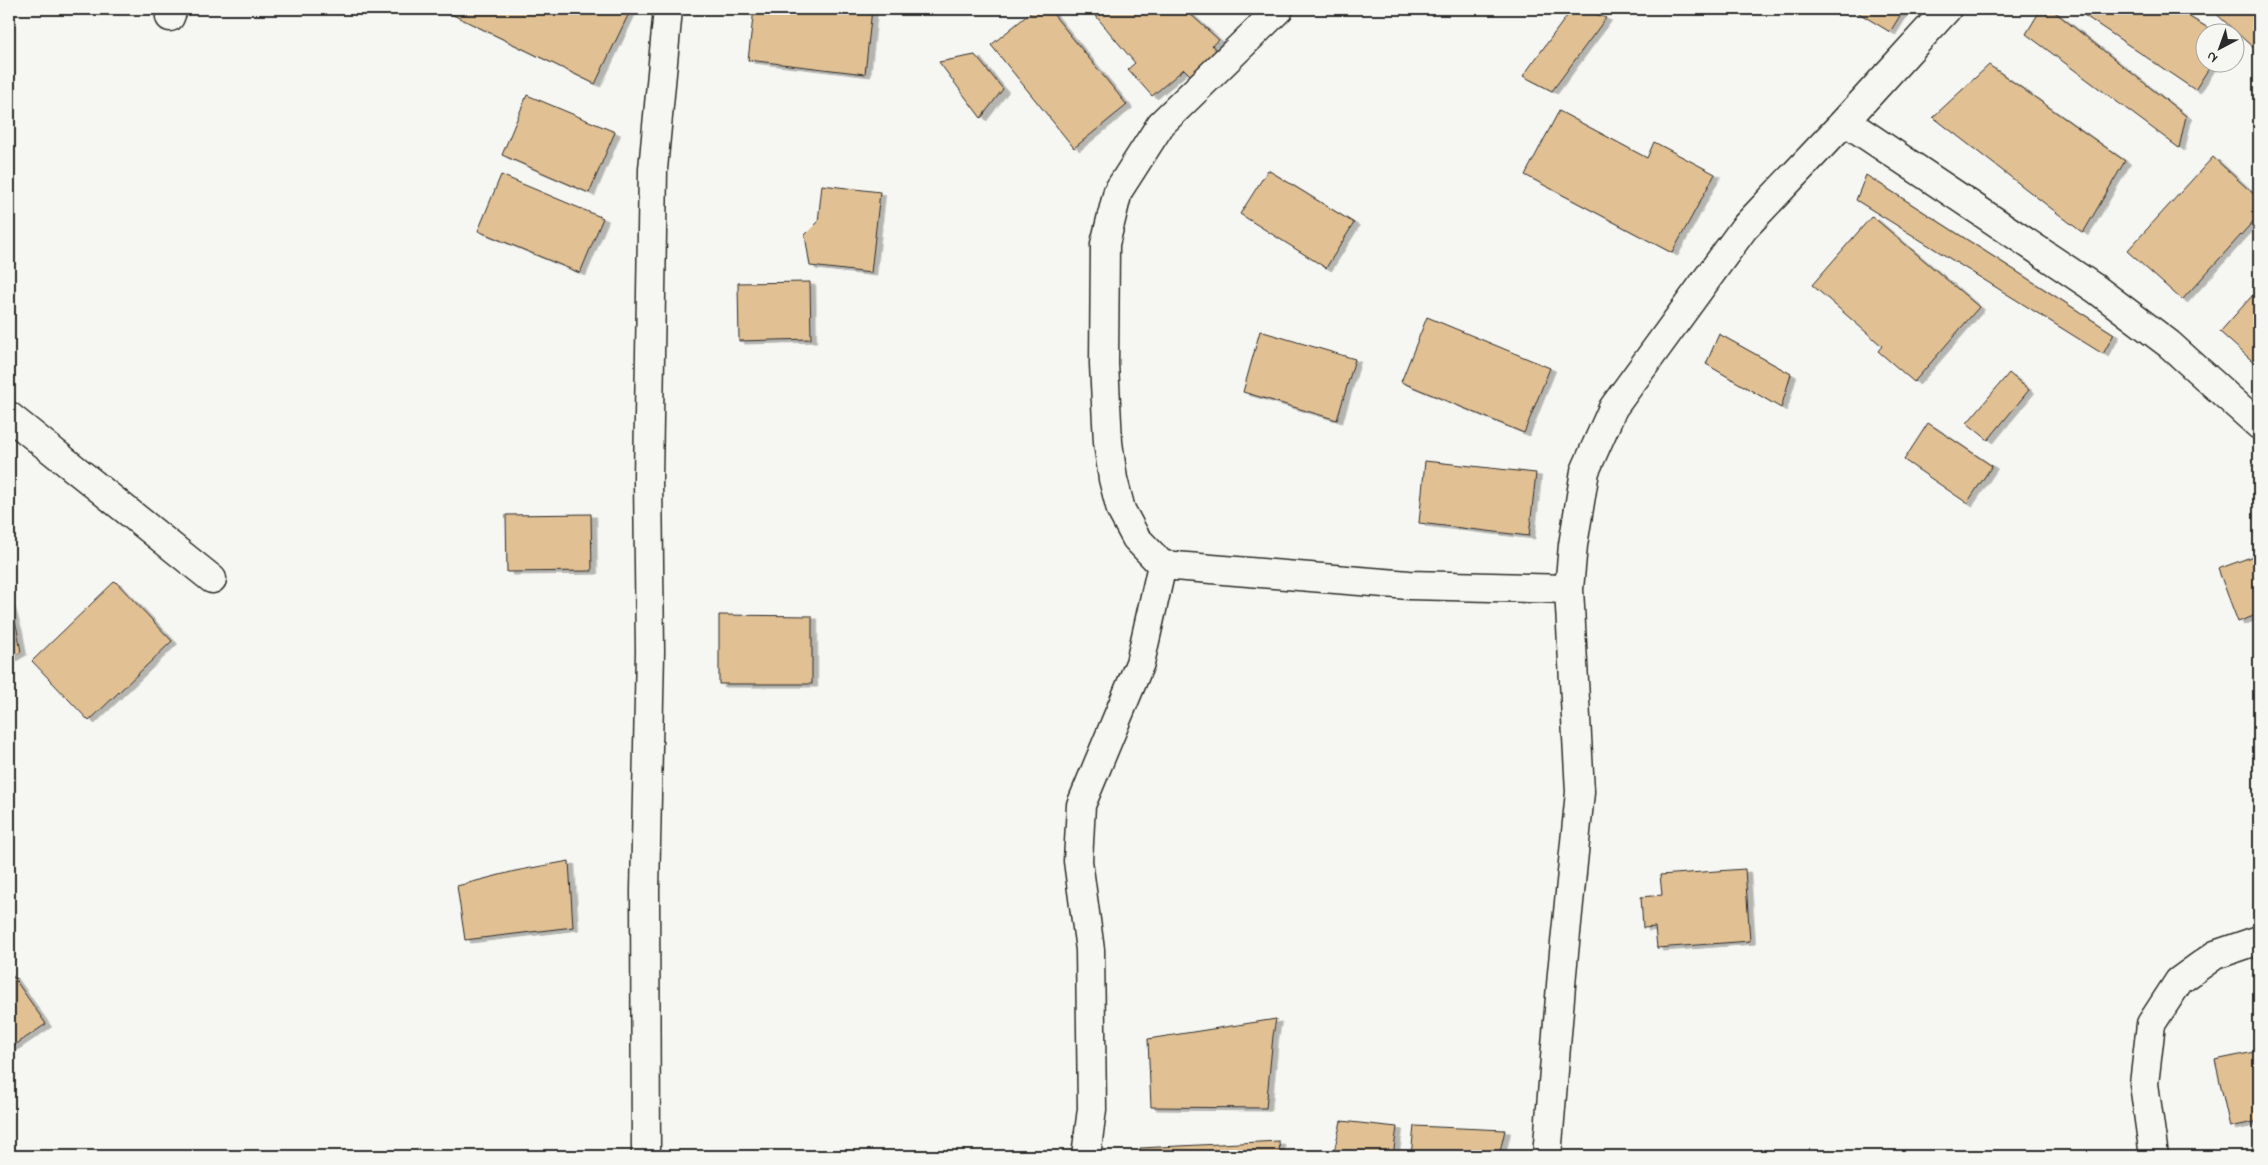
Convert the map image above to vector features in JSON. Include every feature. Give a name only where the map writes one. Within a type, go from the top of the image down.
[{"type":"street","points":[[646,1156],[644,901],[650,651],[648,479],[653,179],[668,9]]},
{"type":"street","points":[[1279,9],[1160,124],[1118,191],[1106,244],[1104,364],[1108,442],[1113,480],[1121,510],[1136,538],[1162,566],[1409,585],[1569,589]]},
{"type":"street","points":[[1547,1156],[1562,973],[1580,792],[1569,589],[1573,544],[1585,471],[1614,408],[1744,228],[1947,9]]},
{"type":"street","points":[[1845,121],[2096,289],[2169,344],[2259,425]]},
{"type":"street","points":[[9,416],[212,579]]},
{"type":"street","points":[[1086,1156],[1092,1109],[1090,950],[1078,861],[1081,805],[1140,663],[1162,566]]},
{"type":"street","points":[[2154,1156],[2144,1084],[2151,1024],[2180,981],[2215,955],[2259,940]]},
{"type":"building","points":[[441,9],[631,9],[595,84]]},
{"type":"building","points":[[754,9],[872,9],[865,74],[748,60]]},
{"type":"building","points":[[1035,9],[1049,9],[1127,105],[1074,148],[991,45]]},
{"type":"building","points":[[1090,9],[1191,9],[1188,12],[1219,40],[1212,45],[1218,52],[1190,75],[1184,69],[1152,96],[1128,69],[1135,63]]},
{"type":"building","points":[[1572,9],[1583,9],[1606,18],[1552,91],[1523,76]]},
{"type":"building","points":[[1852,9],[1904,9],[1890,32]]},
{"type":"building","points":[[2041,9],[2051,9],[2186,116],[2179,148],[2026,34]]},
{"type":"building","points":[[2075,9],[2176,9],[2198,22],[2196,22],[2196,72],[2207,72],[2195,90]]},
{"type":"building","points":[[2211,9],[2259,9],[2259,53],[2246,41],[2246,22],[2225,22]]},
{"type":"building","points":[[975,55],[1003,89],[981,118],[939,62]]},
{"type":"building","points":[[1989,65],[2125,161],[2083,233],[1933,117]]},
{"type":"building","points":[[527,95],[615,132],[589,193],[502,155]]},
{"type":"building","points":[[1559,111],[1647,158],[1654,142],[1715,174],[1672,253],[1525,175]]},
{"type":"building","points":[[2213,157],[2259,199],[2259,215],[2182,300],[2127,251]]},
{"type":"building","points":[[1268,170],[1354,223],[1326,268],[1240,214]]},
{"type":"building","points":[[501,175],[603,218],[580,273],[478,231]]},
{"type":"building","points":[[1866,175],[2114,334],[2103,354],[1856,200]]},
{"type":"building","points":[[822,185],[880,192],[871,273],[810,266],[805,235],[818,222]]},
{"type":"building","points":[[1872,216],[1979,307],[1914,382],[1878,351],[1882,346],[1812,285]]},
{"type":"building","points":[[810,282],[811,339],[739,341],[738,283]]},
{"type":"building","points":[[2259,288],[2259,367],[2220,332]]},
{"type":"building","points":[[1427,317],[1550,368],[1524,433],[1401,382]]},
{"type":"building","points":[[1260,331],[1355,359],[1337,420],[1243,392]]},
{"type":"building","points":[[1719,334],[1791,374],[1781,408],[1706,364]]},
{"type":"building","points":[[2009,373],[2029,390],[1988,440],[1967,423]]},
{"type":"building","points":[[1928,423],[1992,466],[1967,503],[1904,460]]},
{"type":"building","points":[[1425,461],[1536,473],[1529,536],[1419,523]]},
{"type":"building","points":[[591,514],[592,571],[507,572],[506,515]]},
{"type":"building","points":[[2259,554],[2259,614],[2238,622],[2218,569]]},
{"type":"building","points":[[115,581],[172,641],[89,721],[32,661]]},
{"type":"building","points":[[9,603],[17,629],[21,652],[9,659]]},
{"type":"building","points":[[719,615],[812,616],[812,684],[719,684]]},
{"type":"building","points":[[569,861],[573,927],[465,940],[457,886],[515,871]]},
{"type":"building","points":[[1745,869],[1750,941],[1657,948],[1655,927],[1643,928],[1641,897],[1662,895],[1660,875]]},
{"type":"building","points":[[9,975],[12,975],[46,1024],[9,1049]]},
{"type":"building","points":[[1276,1019],[1266,1108],[1151,1107],[1148,1039]]},
{"type":"building","points":[[2259,1051],[2259,1121],[2230,1127],[2215,1060]]},
{"type":"building","points":[[1341,1121],[1397,1127],[1393,1156],[1333,1156]]},
{"type":"building","points":[[1414,1126],[1505,1130],[1499,1156],[1411,1156]]},
{"type":"building","points":[[1279,1141],[1280,1156],[1140,1156],[1140,1148]]}]
